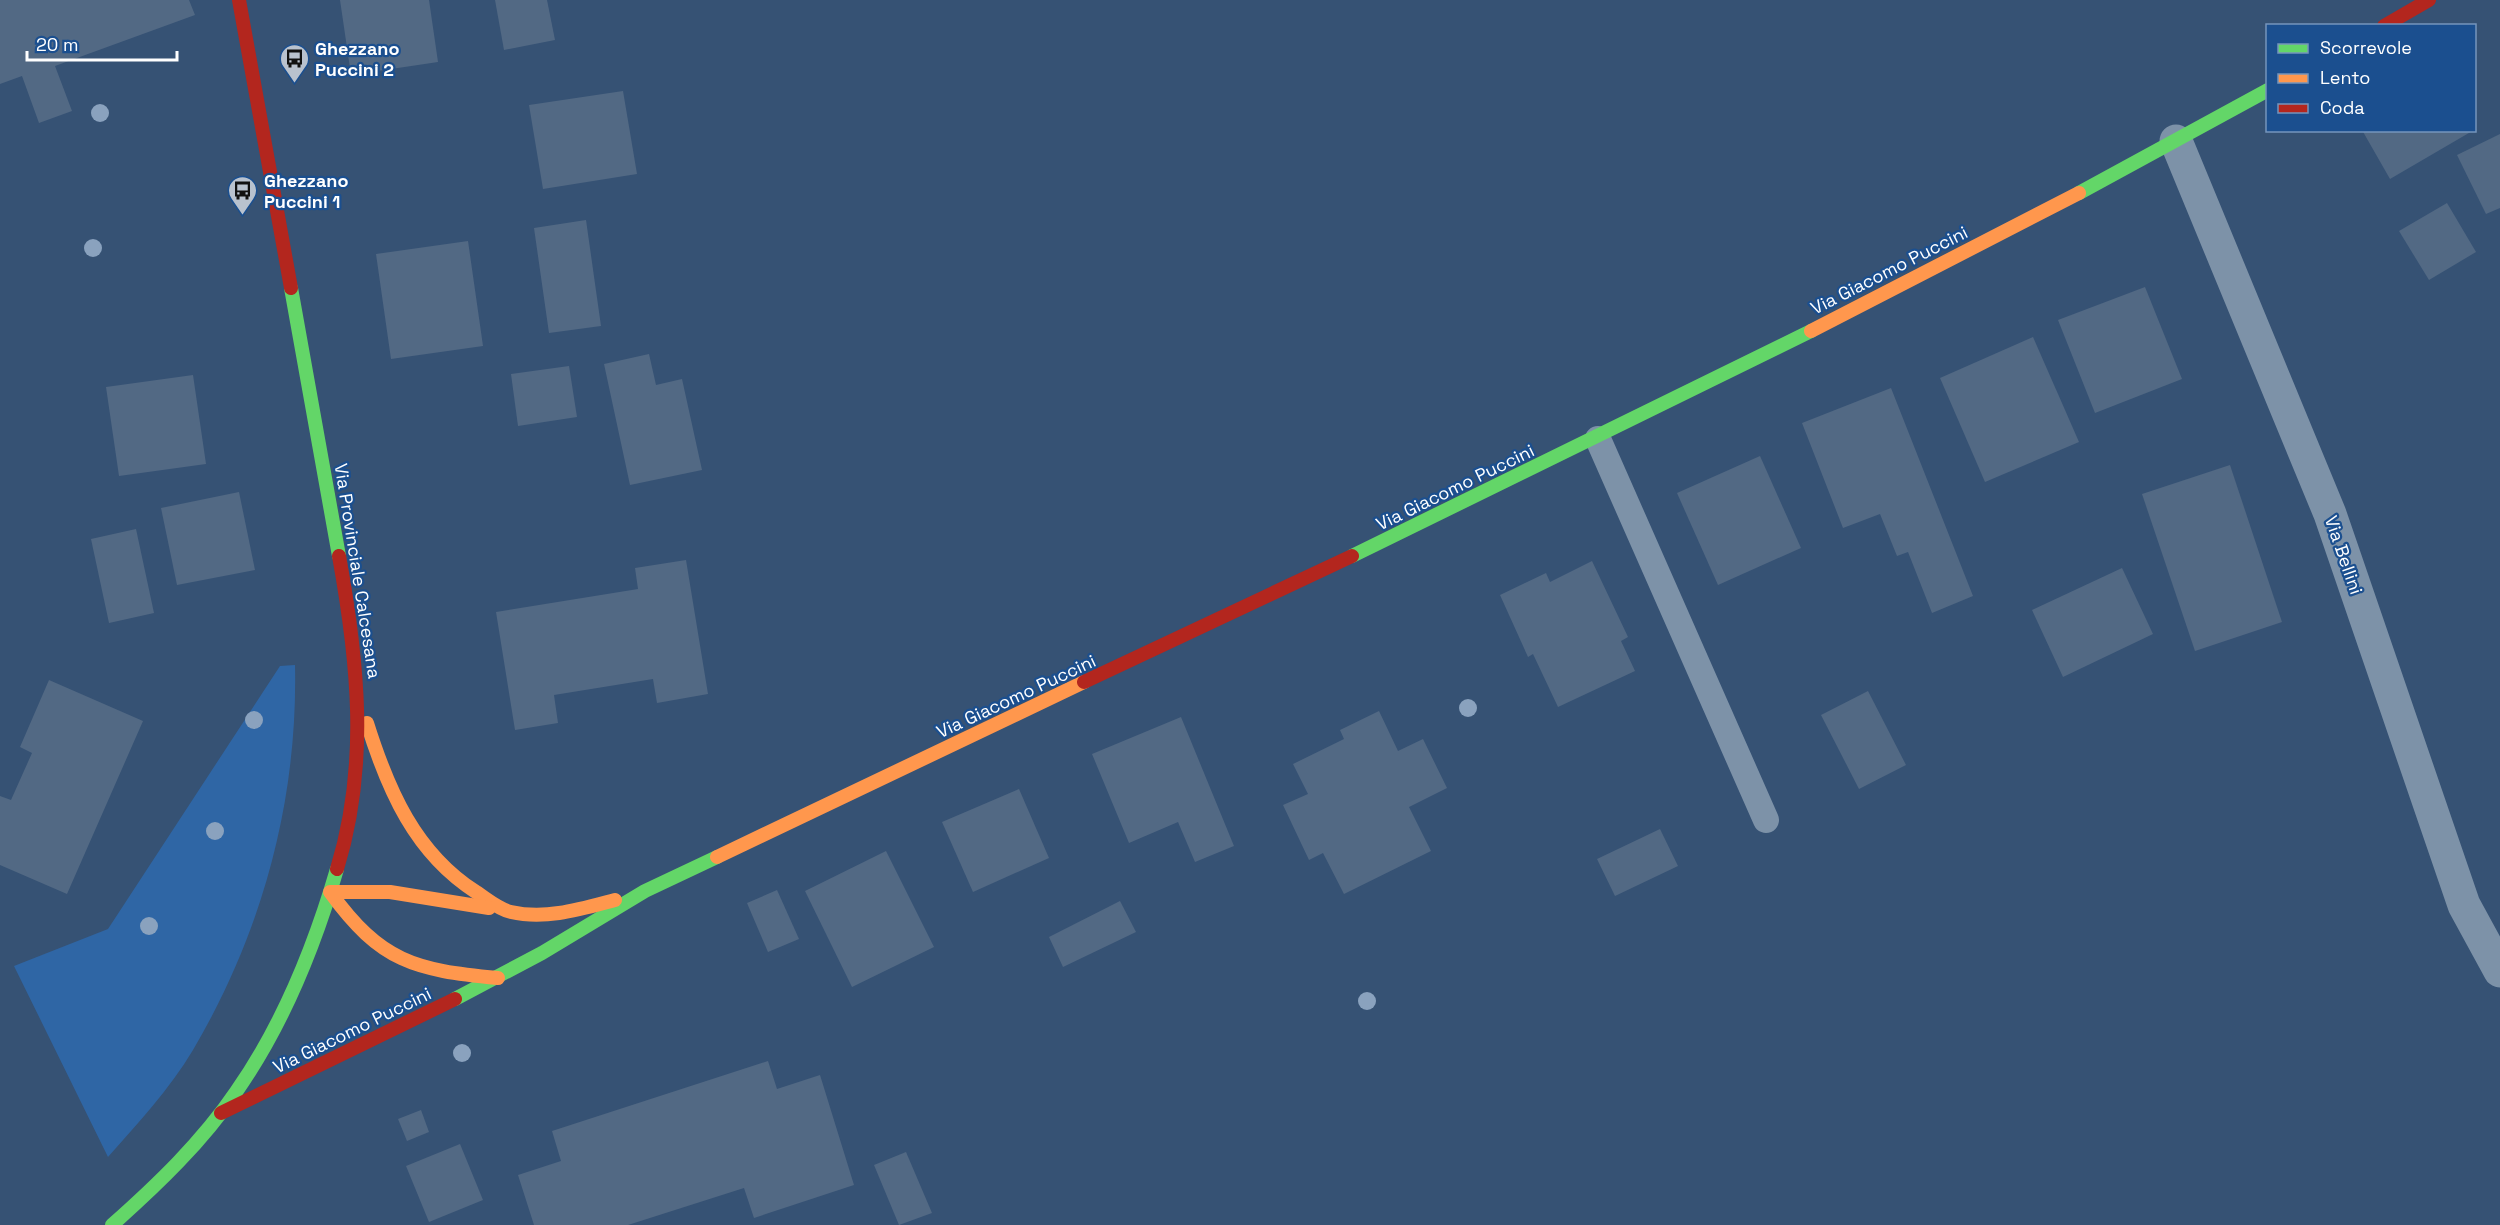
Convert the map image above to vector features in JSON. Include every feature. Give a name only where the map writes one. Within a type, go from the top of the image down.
[{"type":"street","name":"Via Provinciale Calcesana","points":[[112,1225],[170,1170],[221,1113],[261,1052],[292,993],[330,892],[355,787],[359,695],[346,590],[239,0]]},
{"type":"street","points":[[2387,24],[2429,0]]},
{"type":"street","name":"Via Giacomo Puccini","points":[[221,1113],[498,978],[583,931],[645,891],[1598,438],[2176,141],[2266,91]]},
{"type":"street","name":"Via Bellini","points":[[2176,141],[2330,514],[2464,905],[2500,971]]},
{"type":"street","name":"Via Giacomo Puccini","points":[[359,695],[383,773],[421,844],[447,873],[471,891],[509,912]]},
{"type":"street","name":"Via Giacomo Puccini","points":[[498,978],[430,971],[392,956],[350,922],[330,892],[356,889],[509,912],[557,914],[645,891]]},
{"type":"lane","points":[[1598,438],[1766,820]]},
{"type":"shaded area","points":[[295,665],[290,766],[271,865],[256,913],[217,1005],[184,1065],[142,1119],[108,1157],[14,966],[108,929],[280,666]]},
{"type":"building","points":[[0,0],[189,0],[195,15],[55,66],[72,111],[39,123],[22,76],[0,84]]},
{"type":"building","points":[[340,0],[429,0],[438,62],[351,75]]},
{"type":"building","points":[[495,0],[547,0],[555,40],[504,50]]},
{"type":"building","points":[[623,91],[637,174],[543,189],[529,105]]},
{"type":"building","points":[[2363,132],[2471,132],[2390,179]]},
{"type":"building","points":[[2500,134],[2500,208],[2486,214],[2457,155]]},
{"type":"building","points":[[2447,203],[2476,252],[2429,280],[2399,231]]},
{"type":"building","points":[[586,220],[601,326],[549,333],[534,228]]},
{"type":"building","points":[[468,241],[483,346],[391,359],[376,254]]},
{"type":"building","points":[[2145,287],[2182,379],[2095,413],[2058,320]]},
{"type":"building","points":[[2033,337],[2079,442],[1985,482],[1940,378]]},
{"type":"building","points":[[649,354],[656,385],[682,379],[702,470],[630,485],[604,364]]},
{"type":"building","points":[[569,366],[577,417],[518,426],[511,374]]},
{"type":"building","points":[[193,375],[206,464],[119,476],[106,387]]},
{"type":"building","points":[[1891,388],[1973,596],[1932,613],[1908,552],[1897,556],[1880,514],[1843,528],[1802,423]]},
{"type":"building","points":[[1760,456],[1801,548],[1718,585],[1677,493]]},
{"type":"building","points":[[2230,465],[2282,622],[2195,651],[2142,494]]},
{"type":"building","points":[[239,492],[255,570],[177,585],[161,508]]},
{"type":"building","points":[[136,529],[154,613],[109,623],[91,539]]},
{"type":"building","points":[[686,560],[708,694],[657,703],[653,679],[554,695],[558,723],[515,730],[496,612],[638,589],[635,568]]},
{"type":"building","points":[[1592,561],[1628,637],[1621,641],[1635,671],[1558,707],[1533,654],[1528,657],[1500,595],[1546,573],[1550,582]]},
{"type":"building","points":[[2122,568],[2153,634],[2063,677],[2032,610]]},
{"type":"building","points":[[49,680],[143,721],[67,894],[0,865],[0,796],[11,800],[32,753],[20,747]]},
{"type":"building","points":[[1868,691],[1906,765],[1859,789],[1821,715]]},
{"type":"building","points":[[1379,711],[1398,751],[1423,739],[1447,788],[1409,807],[1431,851],[1344,894],[1323,853],[1309,860],[1283,805],[1308,794],[1293,764],[1344,739],[1340,730]]},
{"type":"building","points":[[1181,717],[1234,846],[1195,862],[1178,822],[1129,843],[1092,754]]},
{"type":"building","points":[[1019,789],[1049,858],[973,892],[942,822]]},
{"type":"building","points":[[1660,829],[1678,866],[1615,896],[1597,859]]},
{"type":"building","points":[[886,851],[934,947],[852,987],[805,891]]},
{"type":"building","points":[[777,890],[799,939],[768,952],[747,903]]},
{"type":"building","points":[[1120,901],[1136,932],[1063,967],[1049,937]]},
{"type":"building","points":[[768,1061],[777,1089],[820,1075],[854,1185],[754,1218],[744,1188],[628,1225],[534,1225],[518,1175],[561,1161],[552,1131]]},
{"type":"building","points":[[421,1110],[429,1132],[407,1141],[398,1119]]},
{"type":"building","points":[[460,1144],[483,1200],[429,1222],[406,1166]]},
{"type":"building","points":[[906,1152],[932,1213],[899,1225],[874,1165]]},
{"type":"traffic: fast","points":[[2079,193],[2266,91]]},
{"type":"traffic: fast","points":[[291,288],[339,556]]},
{"type":"traffic: fast","points":[[1352,556],[1811,331]]},
{"type":"traffic: fast","points":[[455,999],[542,953],[645,891],[717,857]]},
{"type":"traffic: fast","points":[[112,1225],[194,1146],[223,1110],[253,1066],[296,985],[337,869]]},
{"type":"traffic: slow","points":[[1811,331],[2079,193]]},
{"type":"traffic: slow","points":[[717,857],[1084,682]]},
{"type":"traffic: slow","points":[[367,723],[384,772],[406,818],[436,859],[476,892],[502,909],[537,915],[563,912],[615,900]]},
{"type":"traffic: slow","points":[[489,908],[390,892],[330,892],[366,934],[383,948],[402,958],[421,966],[443,971],[498,978]]},
{"type":"traffic: jam","points":[[239,0],[291,288]]},
{"type":"traffic: jam","points":[[2387,24],[2429,0]]},
{"type":"traffic: jam","points":[[337,869],[347,830],[357,752],[355,674],[339,556]]},
{"type":"traffic: jam","points":[[1084,682],[1352,556]]},
{"type":"traffic: jam","points":[[221,1113],[455,999]]},
{"type":"place","name":"Ghezzano Puccini 2","points":[[294,84]]},
{"type":"place","name":"Ghezzano Puccini 1","points":[[243,216]]}]
